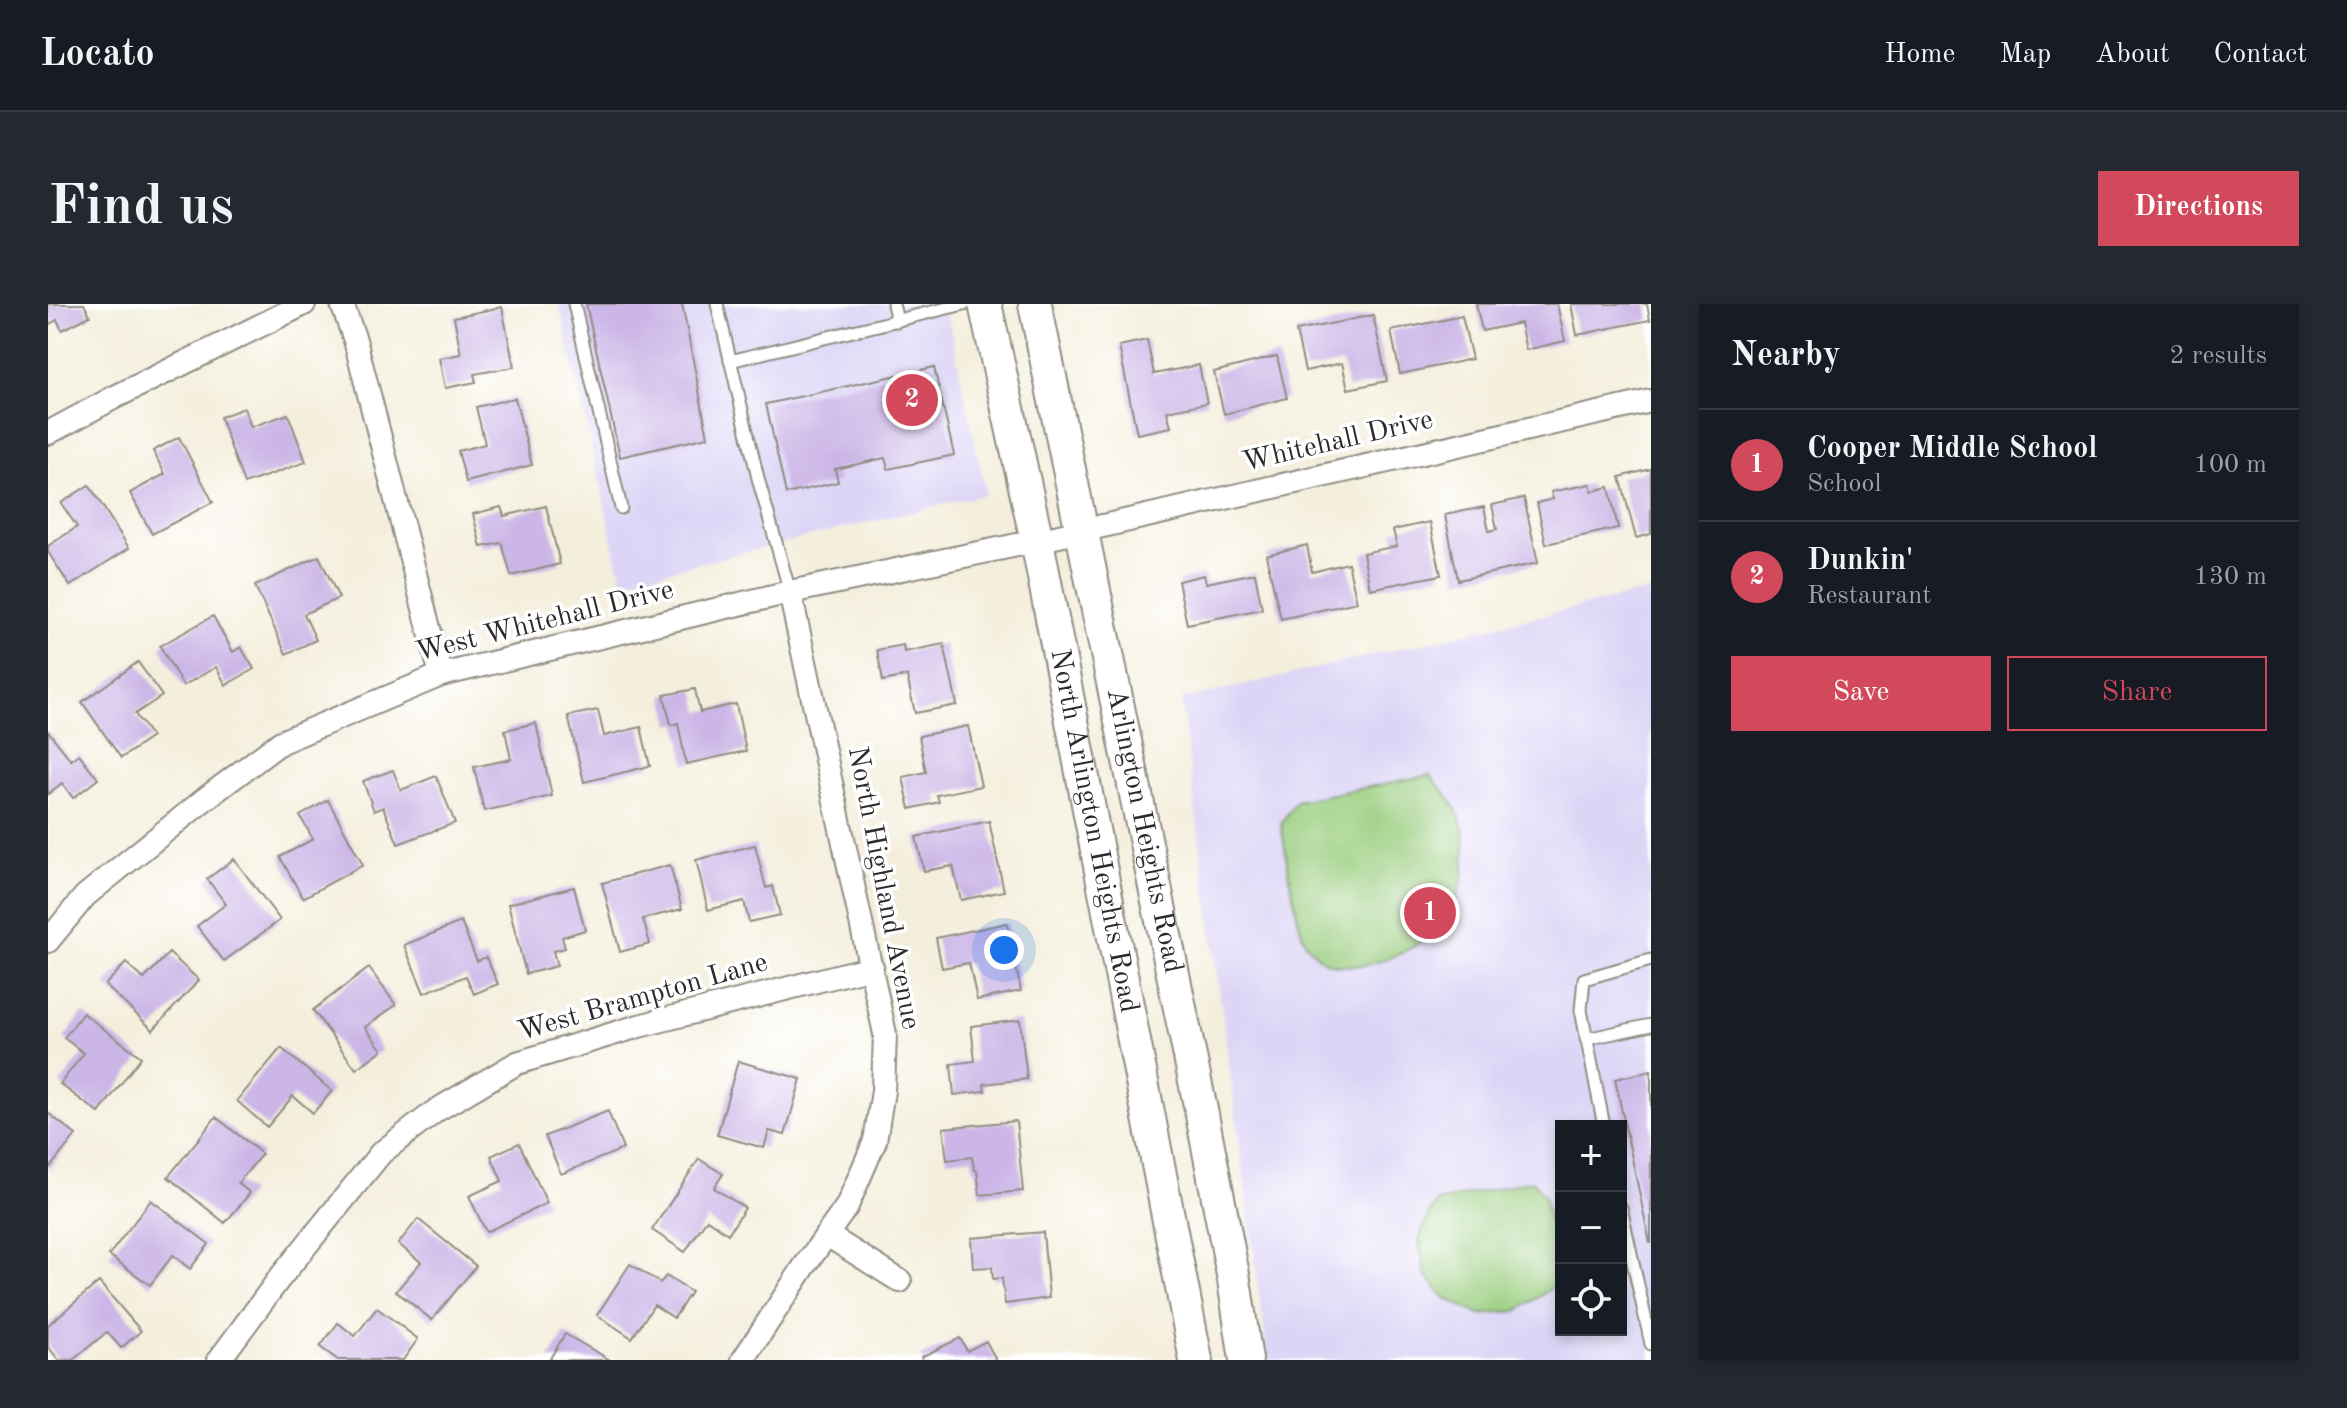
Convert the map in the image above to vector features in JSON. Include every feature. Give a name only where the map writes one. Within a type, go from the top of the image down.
[{"type":"main road","name":"North Arlington Heights Road","points":[[985,304],[1037,541],[1196,1360]]},
{"type":"main road","name":"Arlington Heights Road","points":[[1035,304],[1205,1130],[1246,1360]]},
{"type":"street","points":[[48,433],[304,304]]},
{"type":"street","points":[[342,304],[355,340],[441,675]]},
{"type":"street","name":"Whitehall Drive","points":[[1037,541],[1651,401]]},
{"type":"street","name":"West Whitehall Drive","points":[[48,941],[85,896],[281,742],[441,675],[790,592],[1037,541]]},
{"type":"street","name":"North Highland Avenue","points":[[743,1360],[847,1206],[875,1141],[881,1104],[885,1034],[790,592]]},
{"type":"street","name":"West Brampton Lane","points":[[219,1360],[279,1279],[381,1153],[437,1110],[517,1063],[639,1026],[872,967]]},
{"type":"street","points":[[827,1235],[900,1281]]},
{"type":"lane","points":[[574,304],[621,508]]},
{"type":"lane","points":[[717,304],[790,592]]},
{"type":"lane","points":[[893,304],[897,321]]},
{"type":"lane","points":[[730,361],[964,304]]},
{"type":"lane","points":[[1603,1120],[1581,1010],[1584,979],[1651,960]]},
{"type":"lane","points":[[1586,1039],[1651,1025]]},
{"type":"lane","points":[[1627,1235],[1651,1344]]},
{"type":"shaded area","points":[[559,304],[945,304],[986,494],[622,582]]},
{"type":"shaded area","points":[[1651,590],[1651,1360],[1268,1360],[1181,700]]},
{"type":"green space","points":[[1430,775],[1454,805],[1464,836],[1462,881],[1451,908],[1444,920],[1421,942],[1389,958],[1354,966],[1323,960],[1308,945],[1299,923],[1281,823],[1296,801]]},
{"type":"green space","points":[[1532,1180],[1544,1195],[1555,1246],[1555,1282],[1549,1290],[1517,1311],[1480,1315],[1445,1298],[1425,1275],[1419,1241],[1428,1215],[1438,1202]]},
{"type":"building","points":[[48,304],[84,304],[90,316],[62,330],[57,320],[48,325]]},
{"type":"building","points":[[586,304],[682,304],[708,437],[620,457]]},
{"type":"building","points":[[1476,304],[1557,304],[1565,341],[1526,350],[1520,323],[1482,331]]},
{"type":"building","points":[[1571,304],[1647,304],[1650,320],[1577,335]]},
{"type":"building","points":[[502,307],[514,367],[474,374],[476,382],[445,388],[439,358],[461,354],[454,317]]},
{"type":"building","points":[[1373,315],[1387,381],[1348,389],[1342,363],[1305,371],[1296,331]]},
{"type":"building","points":[[1462,316],[1472,359],[1400,374],[1391,331]]},
{"type":"building","points":[[1147,340],[1154,374],[1199,365],[1207,403],[1167,411],[1171,427],[1137,434],[1119,346]]},
{"type":"building","points":[[1277,356],[1287,398],[1224,414],[1214,372]]},
{"type":"building","points":[[934,367],[954,455],[888,469],[885,458],[835,469],[838,482],[786,494],[766,404]]},
{"type":"building","points":[[515,398],[532,465],[466,482],[458,451],[485,444],[476,407]]},
{"type":"building","points":[[244,408],[251,427],[288,414],[306,462],[244,484],[220,417]]},
{"type":"building","points":[[179,437],[213,502],[152,534],[130,493],[165,474],[153,451]]},
{"type":"building","points":[[1651,469],[1651,534],[1636,538],[1620,477]]},
{"type":"building","points":[[1590,484],[1592,491],[1609,487],[1618,528],[1546,544],[1537,503],[1553,499],[1551,492]]},
{"type":"building","points":[[89,485],[129,548],[70,586],[48,552],[48,546],[77,527],[61,503]]},
{"type":"building","points":[[1524,498],[1538,563],[1458,580],[1445,515],[1484,507],[1489,531],[1497,529],[1492,505]]},
{"type":"building","points":[[546,506],[560,564],[511,576],[502,543],[481,547],[473,514],[501,507],[504,516]]},
{"type":"building","points":[[1430,522],[1441,575],[1370,589],[1363,553],[1397,546],[1393,530]]},
{"type":"building","points":[[1307,545],[1312,572],[1348,563],[1357,602],[1281,619],[1266,555]]},
{"type":"building","points":[[319,556],[339,598],[304,614],[316,640],[286,654],[255,586]]},
{"type":"building","points":[[1255,573],[1262,609],[1187,624],[1178,581],[1204,575],[1206,583]]},
{"type":"building","points":[[213,616],[233,652],[241,647],[254,669],[226,685],[216,667],[183,686],[160,646]]},
{"type":"building","points":[[944,644],[957,705],[915,713],[907,676],[883,681],[877,650],[903,645],[904,652]]},
{"type":"building","points":[[138,662],[162,696],[135,714],[152,737],[121,758],[82,702]]},
{"type":"building","points":[[695,689],[700,712],[736,704],[746,751],[686,764],[678,723],[671,725],[664,695]]},
{"type":"building","points":[[598,710],[604,736],[641,727],[650,766],[584,782],[568,716]]},
{"type":"building","points":[[536,723],[552,796],[484,811],[474,767],[511,759],[505,730]]},
{"type":"building","points":[[968,726],[981,786],[937,795],[939,802],[910,809],[903,777],[926,772],[919,736]]},
{"type":"building","points":[[48,731],[71,760],[79,754],[98,779],[73,798],[62,783],[48,794]]},
{"type":"building","points":[[393,770],[401,790],[436,776],[455,823],[398,844],[383,807],[374,811],[363,781]]},
{"type":"building","points":[[328,800],[363,865],[303,898],[280,857],[313,839],[300,816]]},
{"type":"building","points":[[989,821],[1004,891],[961,900],[953,866],[924,871],[916,837]]},
{"type":"building","points":[[755,845],[766,888],[773,886],[780,915],[749,922],[744,901],[708,910],[696,860]]},
{"type":"building","points":[[234,859],[280,920],[224,961],[197,926],[226,904],[207,879]]},
{"type":"building","points":[[670,865],[682,909],[643,919],[650,944],[620,952],[602,883]]},
{"type":"building","points":[[574,887],[585,930],[562,937],[565,948],[553,951],[557,966],[526,974],[508,904]]},
{"type":"building","points":[[461,922],[477,961],[486,957],[498,984],[474,994],[466,976],[424,993],[404,945]]},
{"type":"building","points":[[1007,923],[1021,991],[977,1000],[969,963],[942,968],[936,938]]},
{"type":"building","points":[[169,953],[199,980],[153,1030],[105,985],[126,963],[144,979]]},
{"type":"building","points":[[369,968],[396,1005],[365,1027],[382,1050],[356,1069],[313,1010]]},
{"type":"building","points":[[83,1013],[141,1057],[99,1113],[60,1084],[84,1053],[64,1038]]},
{"type":"building","points":[[1020,1020],[1027,1079],[984,1084],[985,1091],[954,1095],[951,1064],[975,1061],[971,1026]]},
{"type":"building","points":[[281,1048],[332,1091],[313,1113],[293,1096],[267,1127],[237,1101]]},
{"type":"building","points":[[738,1061],[801,1079],[785,1135],[769,1131],[764,1148],[717,1135]]},
{"type":"building","points":[[1651,1071],[1651,1243],[1627,1135],[1627,1120],[1624,1120],[1615,1079]]},
{"type":"building","points":[[608,1111],[623,1149],[561,1174],[545,1136]]},
{"type":"building","points":[[48,1113],[76,1135],[48,1170]]},
{"type":"building","points":[[216,1117],[262,1154],[238,1183],[250,1193],[225,1223],[168,1177]]},
{"type":"building","points":[[1016,1121],[1023,1191],[980,1195],[972,1157],[947,1160],[943,1128]]},
{"type":"building","points":[[519,1143],[547,1203],[486,1232],[469,1196],[502,1181],[491,1156]]},
{"type":"building","points":[[699,1159],[723,1174],[714,1188],[745,1208],[728,1234],[707,1219],[685,1252],[652,1230]]},
{"type":"building","points":[[151,1200],[209,1244],[190,1269],[173,1255],[150,1285],[109,1255]]},
{"type":"building","points":[[418,1219],[476,1266],[432,1320],[396,1291],[421,1262],[398,1244]]},
{"type":"building","points":[[1043,1232],[1049,1298],[1005,1304],[1002,1278],[993,1279],[992,1267],[973,1268],[971,1238]]},
{"type":"building","points":[[630,1264],[660,1283],[666,1276],[691,1292],[674,1318],[654,1305],[632,1338],[597,1315]]},
{"type":"building","points":[[99,1282],[141,1331],[121,1348],[107,1332],[73,1360],[59,1360],[48,1347],[48,1325]]},
{"type":"building","points":[[377,1308],[418,1339],[403,1360],[338,1360],[320,1347],[338,1323],[355,1336]]},
{"type":"building","points":[[565,1334],[610,1360],[549,1360]]},
{"type":"building","points":[[960,1338],[967,1351],[986,1341],[996,1360],[923,1360],[921,1357]]},
{"type":"place","name":"Dunkin'","points":[[912,400]]},
{"type":"place","name":"Cooper Middle School","points":[[1430,913]]}]
